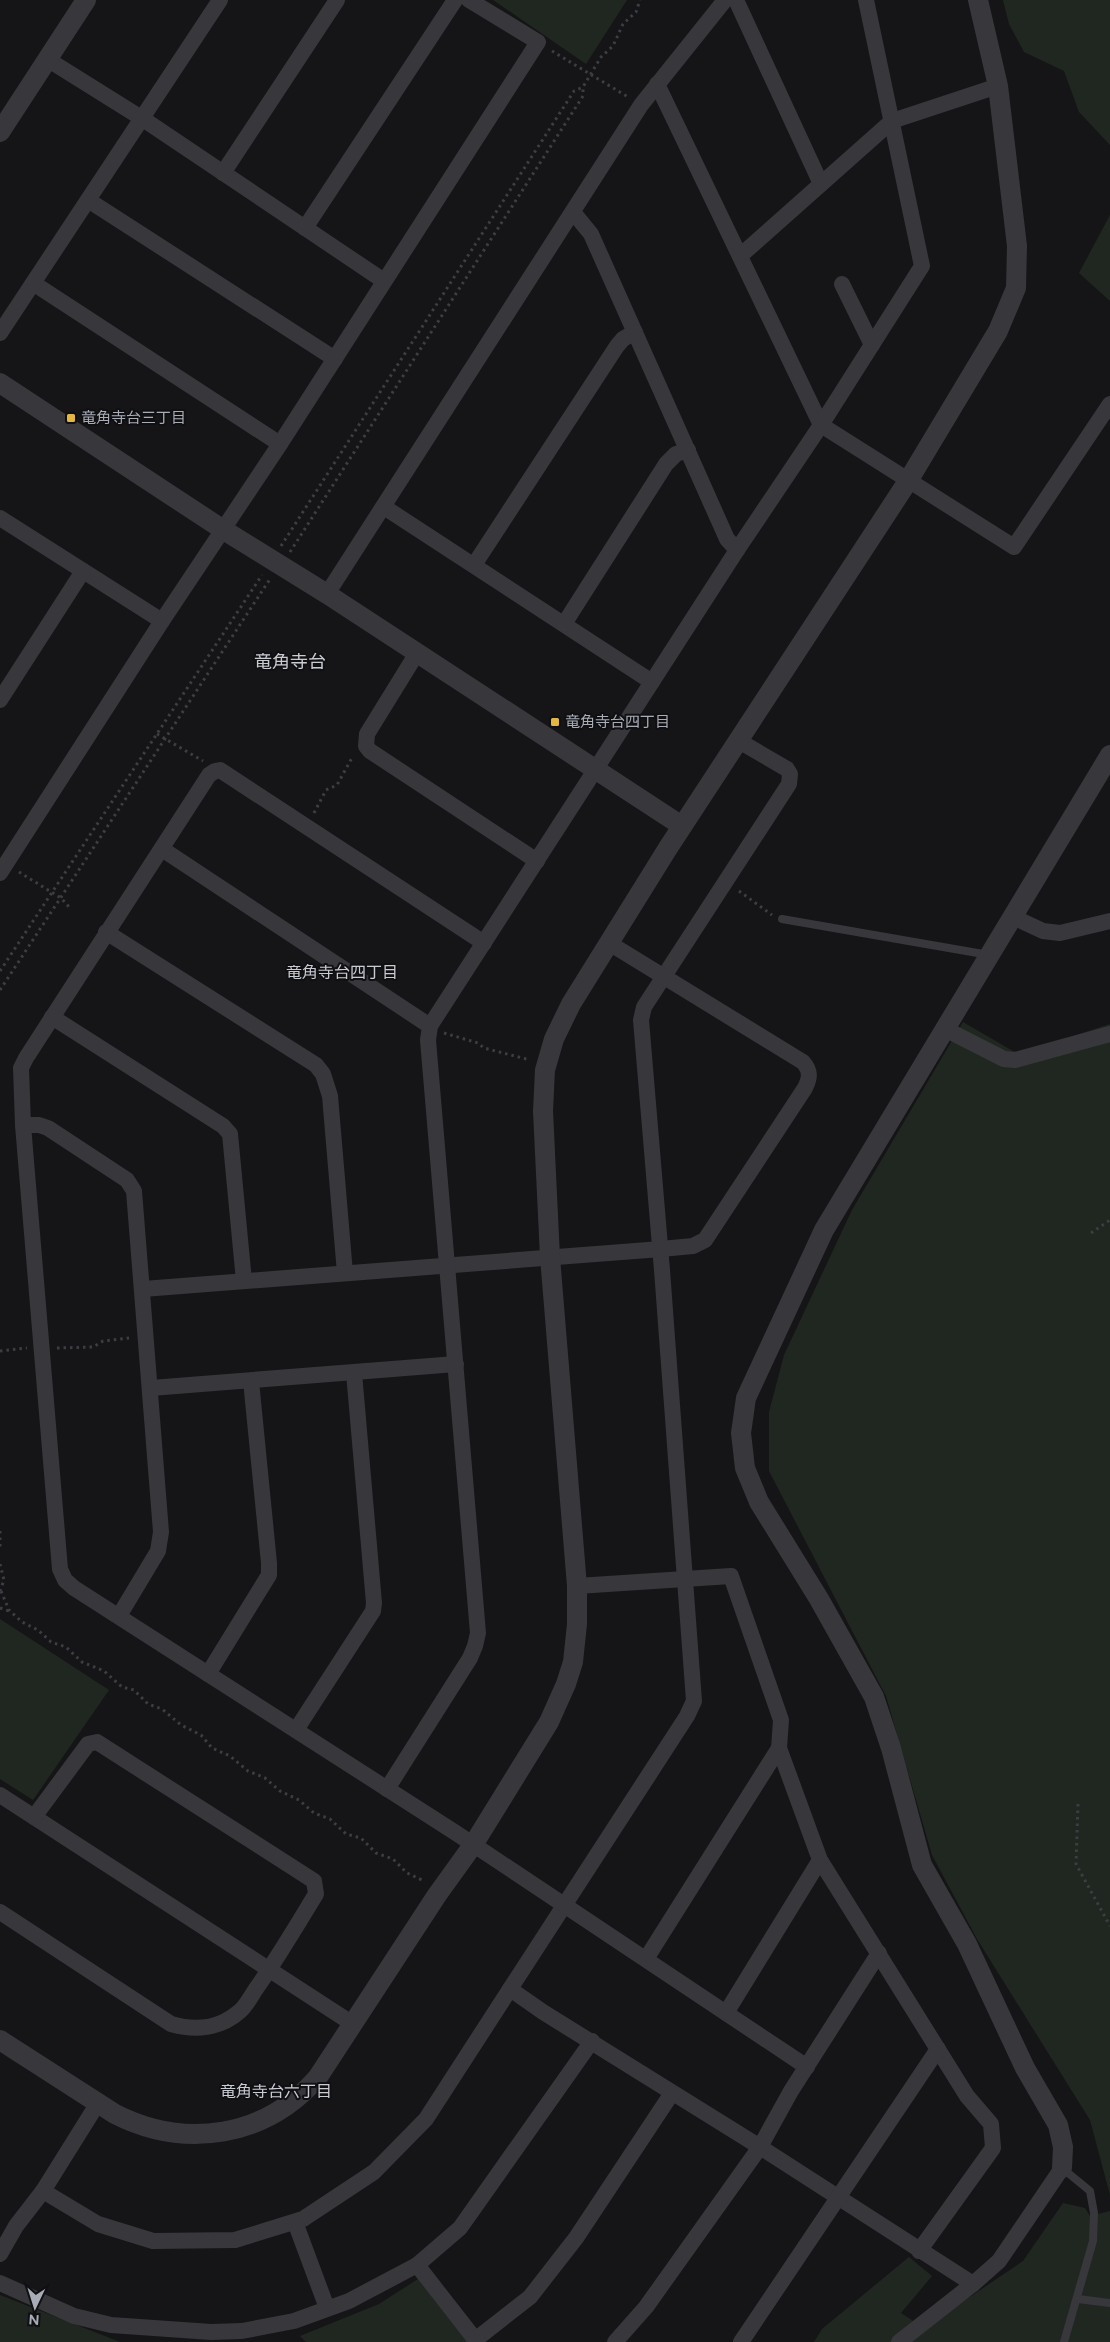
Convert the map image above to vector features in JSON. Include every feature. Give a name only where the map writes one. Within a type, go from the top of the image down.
[{"type":"street","points":[[0,132],[86,0]]},
{"type":"street","points":[[0,333],[220,0]]},
{"type":"street","points":[[223,173],[337,0]]},
{"type":"street","points":[[305,228],[456,0]]},
{"type":"street","points":[[2,866],[222,529],[280,444],[538,42],[469,0]]},
{"type":"street","points":[[327,594],[641,105],[725,0]]},
{"type":"street","points":[[736,0],[821,184]]},
{"type":"street","points":[[387,1789],[470,1658],[478,1633],[428,1040],[430,1026],[737,550],[821,425],[922,266],[866,0]]},
{"type":"street","points":[[0,2040],[98,2103],[132,2122],[156,2130],[185,2134],[235,2130],[269,2117],[303,2094],[318,2076],[473,1845],[548,1722],[566,1684],[575,1649],[577,1586],[550,1256],[543,1111],[545,1070],[548,1054],[561,1023],[682,826],[908,481],[998,331],[1016,288],[1018,246],[998,86],[978,0]]},
{"type":"street","points":[[47,59],[142,119],[384,281]]},
{"type":"street","points":[[657,84],[821,425],[1014,547],[1110,404]]},
{"type":"street","points":[[740,256],[892,121],[998,86]]},
{"type":"street","points":[[88,200],[334,359]]},
{"type":"street","points":[[573,212],[591,234],[727,539],[737,550]]},
{"type":"street","points":[[33,283],[280,444]]},
{"type":"street","points":[[842,284],[872,345]]},
{"type":"street","points":[[474,565],[617,346],[623,339],[635,332]]},
{"type":"street","points":[[0,383],[222,529],[327,594],[682,826]]},
{"type":"street","points":[[564,624],[666,464],[676,454],[688,450]]},
{"type":"street","points":[[384,507],[652,682]]},
{"type":"street","points":[[0,518],[162,621]]},
{"type":"street","points":[[0,700],[83,571]]},
{"type":"street","points":[[417,653],[366,734],[366,746],[537,861]]},
{"type":"street","points":[[43,2191],[98,2224],[153,2241],[235,2240],[303,2219],[374,2172],[426,2119],[563,1904],[691,1709],[694,1691],[686,1578],[640,1020],[644,1007],[789,784],[790,774],[787,769],[739,741]]},
{"type":"street","points":[[899,2342],[973,2284],[999,2260],[1062,2168],[1063,2147],[1058,2125],[1025,2068],[967,1944],[922,1865],[891,1748],[874,1697],[819,1599],[759,1502],[745,1468],[741,1433],[746,1398],[824,1230],[1110,755]]},
{"type":"street","points":[[484,943],[220,770],[209,775],[106,932],[21,1068],[23,1126],[60,1569],[65,1580],[74,1588],[473,1845],[807,2067]]},
{"type":"street","points":[[162,849],[430,1026]]},
{"type":"street","points":[[1013,917],[1043,931],[1060,933],[1110,921]]},
{"type":"street","points":[[106,932],[316,1065],[323,1074],[330,1096],[345,1274]]},
{"type":"street","points":[[143,1289],[447,1266],[550,1256],[660,1249],[693,1246],[705,1240],[711,1234],[805,1088],[810,1074],[803,1062],[609,943]]},
{"type":"street","points":[[52,1017],[223,1126],[230,1134],[244,1281]]},
{"type":"street","points":[[945,1029],[1004,1058],[1015,1060],[1110,1034]]},
{"type":"street","points":[[23,1126],[39,1125],[48,1128],[132,1184],[134,1191],[151,1388],[161,1543],[119,1616]]},
{"type":"street","points":[[151,1388],[456,1364]]},
{"type":"street","points":[[296,1730],[373,1612],[354,1373]]},
{"type":"street","points":[[208,1674],[268,1575],[269,1563],[251,1381]]},
{"type":"street","points":[[577,1586],[732,1576],[781,1720],[779,1748],[820,1860],[967,2096],[991,2124],[993,2148],[919,2251]]},
{"type":"street","points":[[0,1912],[171,2024],[185,2028],[202,2029],[224,2022],[241,2010],[269,1970],[316,1894],[314,1881],[97,1742],[88,1744],[34,1817]]},
{"type":"street","points":[[646,1959],[779,1748]]},
{"type":"street","points":[[0,1795],[353,2024]]},
{"type":"street","points":[[726,2013],[820,1860]]},
{"type":"street","points":[[615,2342],[646,2307],[760,2146],[791,2090],[879,1953]]},
{"type":"street","points":[[510,1989],[542,2012],[760,2146],[919,2251],[973,2284]]},
{"type":"street","points":[[0,2282],[74,2316],[112,2325],[211,2332],[242,2331],[294,2321],[349,2300],[418,2265],[460,2228],[592,2041]]},
{"type":"street","points":[[741,2342],[938,2049]]},
{"type":"street","points":[[418,2265],[476,2341],[530,2297],[576,2238],[672,2093]]},
{"type":"street","points":[[0,2254],[16,2226],[43,2191],[98,2103]]},
{"type":"street","points":[[295,2222],[327,2308]]},
{"type":"lane","points":[[778,918],[991,955]]},
{"type":"lane","points":[[1062,2168],[1090,2191],[1094,2213],[1093,2241],[1065,2341]]},
{"type":"lane","points":[[1078,2299],[1110,2303]]},
{"type":"path","points":[[287,556],[584,96],[583,88],[601,57],[613,46],[623,24],[636,12],[640,0]]},
{"type":"path","points":[[538,42],[641,105]]},
{"type":"path","points":[[278,550],[574,91],[583,88]]},
{"type":"path","points":[[0,971],[264,572]]},
{"type":"path","points":[[0,990],[271,577]]},
{"type":"path","points":[[157,734],[207,764],[215,771]]},
{"type":"path","points":[[306,827],[326,790],[337,785],[354,755],[366,746]]},
{"type":"path","points":[[2,866],[52,892],[70,908]]},
{"type":"path","points":[[734,887],[778,918]]},
{"type":"path","points":[[430,1026],[440,1032],[478,1043],[484,1048],[524,1060],[533,1060]]},
{"type":"path","points":[[1091,1234],[1110,1220]]},
{"type":"path","points":[[0,1350],[93,1347],[103,1341],[146,1337]]},
{"type":"path","points":[[0,1531],[0,1550]]},
{"type":"path","points":[[0,1564],[4,1580],[0,1591],[5,1603],[22,1622],[38,1630],[51,1642],[66,1647],[82,1662],[104,1670],[122,1687],[138,1693],[148,1704],[168,1713],[182,1725],[201,1735],[212,1748],[230,1756],[248,1771],[266,1778],[280,1791],[299,1800],[314,1813],[330,1819],[346,1834],[361,1838],[376,1853],[392,1859],[407,1873],[431,1886]]},
{"type":"path","points":[[0,1608],[12,1612]]},
{"type":"path","points":[[1078,1804],[1076,1864],[1110,1926]]},
{"type":"shaded area","points":[[493,0],[627,0],[586,64]]},
{"type":"shaded area","points":[[1003,0],[1110,0],[1110,145],[1079,112],[1064,71],[1024,52],[1009,24]]},
{"type":"shaded area","points":[[1110,215],[1110,301],[1079,273]]},
{"type":"shaded area","points":[[963,1022],[1018,1054],[1110,1024],[1110,2195],[1090,2120],[977,1939],[932,1855],[886,1696],[769,1471],[769,1412],[784,1355],[852,1210]]},
{"type":"shaded area","points":[[0,1619],[109,1690],[33,1800],[0,1779]]},
{"type":"shaded area","points":[[1063,2203],[1085,2208],[1090,2216],[1110,2211],[1110,2342],[814,2342],[822,2329],[909,2257],[932,2276],[901,2313],[924,2328],[1023,2261]]},
{"type":"shaded area","points":[[418,2279],[467,2342],[306,2342],[300,2336],[379,2304]]},
{"type":"shaded area","points":[[0,2295],[120,2342],[0,2342]]},
{"type":"place","name":"竜角寺台三丁目","points":[[71,418]]},
{"type":"place","name":"竜角寺台四丁目","points":[[555,722]]},
{"type":"district","name":"竜角寺台","points":[[290,662]]},
{"type":"district","name":"竜角寺台四丁目","points":[[342,972]]},
{"type":"district","name":"竜角寺台六丁目","points":[[276,2091]]}]
